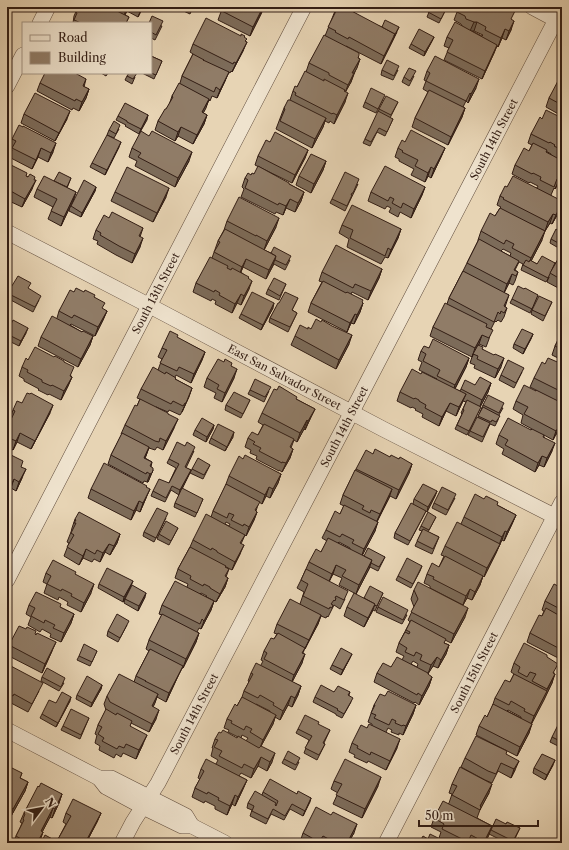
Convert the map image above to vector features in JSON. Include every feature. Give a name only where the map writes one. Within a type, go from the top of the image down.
[{"type":"street","points":[[40,22],[48,7]]},
{"type":"street","name":"South 13th Street","points":[[7,580],[304,7]]},
{"type":"street","points":[[532,7],[560,17]]},
{"type":"street","name":"South 14th Street","points":[[122,843],[133,822],[162,776],[560,17]]},
{"type":"street","points":[[7,86],[22,57]]},
{"type":"street","name":"East San Salvador Street","points":[[7,232],[383,429],[558,518]]},
{"type":"street","name":"South 15th Street","points":[[386,843],[558,518],[562,502]]},
{"type":"street","points":[[7,730],[99,778],[111,778],[146,802],[186,816],[192,826],[225,843]]},
{"type":"building","points":[[79,7],[109,7],[129,17],[126,22],[79,22],[74,20],[77,13],[76,12]]},
{"type":"building","points":[[121,7],[128,7],[126,10]]},
{"type":"building","points":[[186,7],[193,7],[191,10]]},
{"type":"building","points":[[224,7],[263,7],[253,27],[222,11]]},
{"type":"building","points":[[337,7],[344,7],[395,34],[384,56],[349,37],[348,39],[328,27]]},
{"type":"building","points":[[431,7],[447,7],[441,19],[428,12]]},
{"type":"building","points":[[459,7],[507,7],[515,11],[511,19],[514,21],[509,31],[505,29],[501,38],[485,30],[486,27],[477,22],[466,19],[465,16],[457,12]]},
{"type":"building","points":[[152,16],[163,21],[156,35],[152,33],[152,22],[149,22]]},
{"type":"building","points":[[206,18],[241,36],[241,34],[245,36],[244,37],[247,39],[245,41],[247,42],[236,63],[234,62],[233,64],[193,44]]},
{"type":"building","points":[[385,20],[399,27],[394,36],[395,34],[382,27]]},
{"type":"building","points":[[455,22],[497,45],[485,71],[447,52],[453,40],[447,37]]},
{"type":"building","points":[[419,29],[434,37],[425,52],[411,44]]},
{"type":"building","points":[[324,35],[359,53],[358,58],[360,59],[352,73],[354,73],[348,85],[309,63]]},
{"type":"building","points":[[193,54],[229,72],[220,90],[216,87],[214,92],[182,76]]},
{"type":"building","points":[[152,56],[162,61],[156,75],[152,73]]},
{"type":"building","points":[[435,56],[479,79],[466,101],[426,81],[430,73],[427,71]]},
{"type":"building","points":[[387,60],[399,66],[394,76],[382,70]]},
{"type":"building","points":[[409,68],[416,71],[410,81],[404,77]]},
{"type":"building","points":[[305,71],[324,81],[324,79],[348,93],[337,115],[332,114],[295,95],[296,93],[293,91],[295,86],[297,87]]},
{"type":"building","points":[[44,74],[77,74],[86,79],[83,86],[89,89],[82,102],[76,99],[75,101],[40,83]]},
{"type":"building","points":[[128,74],[136,74],[133,79],[127,76]]},
{"type":"building","points":[[559,79],[562,80],[562,105],[549,98]]},
{"type":"building","points":[[179,83],[209,99],[202,112],[207,115],[197,135],[181,127],[178,132],[158,121],[173,97],[172,96]]},
{"type":"building","points":[[371,88],[385,95],[378,109],[365,102]]},
{"type":"building","points":[[429,90],[465,108],[451,137],[415,118]]},
{"type":"building","points":[[35,93],[70,111],[59,133],[24,114]]},
{"type":"building","points":[[386,96],[398,102],[391,115],[379,109]]},
{"type":"building","points":[[288,100],[326,118],[315,139],[280,121]]},
{"type":"building","points":[[125,103],[148,115],[141,129],[118,116]]},
{"type":"building","points":[[546,110],[562,118],[562,150],[550,142],[549,143],[531,134],[540,117],[542,119]]},
{"type":"building","points":[[378,111],[393,119],[387,132],[379,128],[371,142],[365,139]]},
{"type":"building","points":[[114,121],[120,125],[116,134],[109,130]]},
{"type":"building","points":[[19,125],[56,143],[51,153],[41,148],[36,160],[12,148],[16,141],[12,139]]},
{"type":"building","points":[[411,130],[445,148],[434,169],[431,167],[428,173],[415,166],[418,160],[402,152],[403,151],[398,148],[402,140],[405,142]]},
{"type":"building","points":[[141,131],[149,136],[152,131],[192,152],[178,178],[138,157],[141,153],[132,148]]},
{"type":"building","points":[[275,132],[308,150],[295,175],[258,156],[266,140],[270,142]]},
{"type":"building","points":[[107,135],[121,142],[107,170],[92,163]]},
{"type":"building","points":[[533,143],[547,150],[546,152],[559,159],[560,157],[562,158],[562,174],[559,180],[557,179],[554,187],[540,180],[541,177],[515,165],[524,148],[529,151]]},
{"type":"building","points":[[311,154],[326,161],[314,184],[299,176]]},
{"type":"building","points":[[9,164],[27,173],[26,176],[28,177],[30,174],[35,177],[34,180],[36,180],[25,199],[7,189],[7,166],[8,167]]},
{"type":"building","points":[[258,166],[304,192],[298,203],[290,199],[286,206],[279,203],[278,205],[245,188],[248,180],[245,178],[248,173],[251,175],[252,173],[254,174]]},
{"type":"building","points":[[385,166],[425,187],[414,209],[403,203],[401,208],[392,203],[394,199],[390,197],[388,201],[371,192]]},
{"type":"building","points":[[127,167],[169,188],[157,213],[115,192]]},
{"type":"building","points":[[59,172],[71,178],[67,187],[54,181]]},
{"type":"building","points":[[345,172],[359,179],[347,206],[332,199]]},
{"type":"building","points":[[44,176],[76,192],[64,217],[51,211],[57,199],[37,189]]},
{"type":"building","points":[[513,176],[562,201],[556,215],[553,214],[548,222],[503,199],[504,198],[500,196],[505,186],[507,187]]},
{"type":"building","points":[[84,180],[96,187],[82,213],[71,206]]},
{"type":"building","points":[[239,197],[279,218],[267,241],[227,221]]},
{"type":"building","points":[[352,205],[401,229],[391,250],[388,248],[385,256],[350,238],[353,230],[342,225]]},
{"type":"building","points":[[500,208],[545,231],[531,258],[512,248],[514,244],[506,240],[504,244],[481,231],[490,213],[495,216]]},
{"type":"building","points":[[112,212],[143,228],[139,236],[143,238],[135,254],[100,235],[101,233],[96,230],[104,215],[109,218]]},
{"type":"building","points":[[225,229],[276,256],[269,270],[246,259],[242,267],[214,252]]},
{"type":"building","points":[[556,229],[562,233],[562,245],[551,239]]},
{"type":"building","points":[[479,239],[519,261],[514,270],[518,272],[516,276],[512,274],[507,284],[467,263]]},
{"type":"building","points":[[336,245],[382,269],[371,291],[355,284],[353,288],[322,272]]},
{"type":"building","points":[[274,247],[291,256],[286,265],[275,260],[276,256],[271,253]]},
{"type":"building","points":[[542,256],[555,263],[548,278],[523,265],[526,260],[529,262],[530,260],[537,264]]},
{"type":"building","points":[[210,257],[228,266],[227,268],[231,270],[232,268],[249,277],[248,278],[252,281],[244,296],[241,294],[235,304],[219,295],[220,293],[215,290],[214,292],[196,283]]},
{"type":"building","points":[[558,259],[562,262],[562,280],[550,273]]},
{"type":"building","points":[[463,271],[509,295],[504,306],[507,308],[504,313],[501,311],[500,314],[498,312],[494,322],[449,298]]},
{"type":"building","points":[[18,276],[31,283],[28,288],[41,296],[35,307],[7,293],[8,288],[10,289]]},
{"type":"building","points":[[274,278],[286,284],[280,296],[268,289]]},
{"type":"building","points":[[323,281],[363,300],[357,315],[355,314],[350,323],[311,303]]},
{"type":"building","points":[[518,286],[538,295],[532,309],[512,299]]},
{"type":"building","points":[[76,288],[84,292],[85,290],[95,295],[94,297],[105,303],[102,308],[107,311],[98,327],[74,315],[72,318],[59,311],[70,290],[74,292]]},
{"type":"building","points":[[252,292],[274,303],[263,325],[241,314]]},
{"type":"building","points":[[285,292],[298,298],[292,310],[297,313],[290,327],[270,318]]},
{"type":"building","points":[[539,296],[552,302],[545,316],[532,310]]},
{"type":"building","points":[[445,303],[487,324],[486,327],[493,330],[489,338],[482,335],[475,348],[433,327]]},
{"type":"building","points":[[52,316],[82,332],[83,331],[93,336],[81,359],[41,337]]},
{"type":"building","points":[[316,319],[321,322],[322,320],[352,335],[339,360],[295,336],[300,325],[311,329]]},
{"type":"building","points":[[13,320],[28,328],[21,341],[7,334]]},
{"type":"building","points":[[522,329],[533,334],[525,349],[514,344]]},
{"type":"building","points":[[170,331],[178,335],[177,337],[205,352],[194,374],[179,367],[177,371],[160,363],[167,350],[162,348]]},
{"type":"building","points":[[562,332],[562,350],[555,346]]},
{"type":"building","points":[[433,339],[469,358],[455,385],[437,376],[440,370],[423,361],[426,354],[421,351],[424,346],[429,348]]},
{"type":"building","points":[[478,345],[483,347],[482,349],[494,355],[495,354],[504,358],[498,369],[477,359],[478,356],[473,354]]},
{"type":"building","points":[[35,347],[74,367],[70,376],[72,377],[64,391],[42,382],[42,380],[27,372],[28,370],[22,367],[26,358],[28,360]]},
{"type":"building","points":[[548,358],[562,364],[562,392],[534,378],[542,362],[545,364]]},
{"type":"building","points":[[218,359],[224,362],[225,359],[232,363],[231,366],[237,369],[225,393],[217,389],[219,385],[207,378]]},
{"type":"building","points":[[508,360],[524,368],[516,383],[501,375]]},
{"type":"building","points":[[153,367],[165,374],[166,372],[176,378],[175,379],[192,388],[186,403],[183,406],[173,401],[171,404],[141,389]]},
{"type":"building","points":[[412,369],[421,374],[422,372],[466,394],[459,407],[450,403],[442,417],[425,408],[426,405],[419,400],[400,392]]},
{"type":"building","points":[[480,377],[491,383],[482,400],[461,389],[465,380],[475,385]]},
{"type":"building","points":[[255,379],[271,387],[265,397],[250,390]]},
{"type":"building","points":[[524,385],[562,403],[562,423],[556,431],[524,414],[528,407],[516,401]]},
{"type":"building","points":[[279,386],[297,397],[296,399],[315,409],[300,433],[262,413],[274,389],[277,390]]},
{"type":"building","points":[[234,392],[250,400],[243,414],[226,405]]},
{"type":"building","points":[[27,393],[31,393],[53,405],[35,441],[20,433],[16,441],[7,437],[7,428],[15,411],[13,410],[17,401],[22,403]]},
{"type":"building","points":[[488,395],[504,403],[499,413],[483,405]]},
{"type":"building","points":[[140,399],[178,419],[166,441],[160,438],[159,442],[155,441],[125,425],[135,405],[137,406]]},
{"type":"building","points":[[467,400],[481,407],[469,431],[457,425]]},
{"type":"building","points":[[483,407],[500,416],[496,422],[492,420],[491,422],[478,416]]},
{"type":"building","points":[[477,417],[490,423],[483,437],[470,431]]},
{"type":"building","points":[[202,418],[214,425],[207,437],[195,430]]},
{"type":"building","points":[[508,418],[544,435],[543,437],[555,443],[547,458],[542,456],[538,463],[505,445],[508,440],[499,435]]},
{"type":"building","points":[[218,424],[234,432],[227,447],[211,438]]},
{"type":"building","points":[[264,424],[294,439],[290,447],[293,449],[286,463],[282,463],[259,451],[261,448],[253,444],[255,442],[248,438],[252,432],[258,435]]},
{"type":"building","points":[[122,433],[149,447],[144,458],[152,462],[150,466],[153,468],[152,473],[150,474],[147,472],[146,474],[111,455]]},
{"type":"building","points":[[177,442],[185,446],[187,442],[195,447],[185,467],[191,470],[180,490],[172,486],[166,498],[153,491],[159,479],[169,483],[179,464],[169,459]]},
{"type":"building","points":[[375,449],[390,457],[391,455],[399,459],[400,457],[412,464],[399,490],[356,469],[366,450],[373,454]]},
{"type":"building","points":[[7,453],[23,461],[21,467],[26,469],[19,482],[14,479],[11,485],[7,482]]},
{"type":"building","points":[[245,455],[281,474],[273,489],[269,487],[265,495],[229,476],[239,456],[243,459]]},
{"type":"building","points":[[198,458],[210,465],[204,475],[192,469]]},
{"type":"building","points":[[104,463],[150,489],[143,503],[139,501],[134,511],[91,489]]},
{"type":"building","points":[[355,470],[392,489],[380,514],[371,510],[370,513],[362,509],[364,506],[343,495]]},
{"type":"building","points":[[226,484],[260,502],[255,510],[257,512],[249,527],[244,524],[243,526],[231,520],[234,515],[229,513],[227,518],[213,511]]},
{"type":"building","points":[[423,484],[437,491],[428,507],[414,499]]},
{"type":"building","points":[[442,487],[456,494],[448,510],[434,503]]},
{"type":"building","points":[[182,488],[203,499],[197,513],[175,503]]},
{"type":"building","points":[[475,494],[484,499],[486,496],[498,502],[497,505],[516,515],[507,532],[505,531],[502,537],[464,517]]},
{"type":"building","points":[[7,495],[11,497],[7,504]]},
{"type":"building","points":[[411,503],[426,511],[410,541],[395,533]]},
{"type":"building","points":[[344,505],[378,522],[364,549],[352,543],[354,540],[342,534],[340,537],[326,530],[335,511],[340,514]]},
{"type":"building","points":[[157,508],[168,513],[156,538],[144,532]]},
{"type":"building","points":[[79,512],[120,534],[114,546],[109,544],[103,553],[97,550],[95,554],[86,549],[83,556],[67,547],[74,535],[71,533],[76,523],[74,523],[76,520],[75,519]]},
{"type":"building","points":[[428,512],[436,517],[429,530],[421,526]]},
{"type":"building","points":[[206,514],[245,535],[240,543],[244,545],[235,562],[212,548],[211,550],[193,540]]},
{"type":"building","points":[[166,521],[178,528],[171,541],[159,534]]},
{"type":"building","points":[[457,522],[500,544],[487,568],[445,546]]},
{"type":"building","points":[[423,529],[439,537],[433,549],[417,541]]},
{"type":"building","points":[[328,538],[372,560],[359,585],[342,576],[346,570],[336,565],[332,574],[309,562],[316,549],[321,552]]},
{"type":"building","points":[[190,547],[229,569],[225,576],[228,578],[220,594],[204,584],[203,586],[190,579],[191,576],[178,569]]},
{"type":"building","points":[[368,548],[385,557],[379,567],[371,563],[372,560],[364,556]]},
{"type":"building","points":[[445,556],[483,576],[475,592],[470,589],[466,596],[433,579],[434,577],[427,574],[432,563],[439,567]]},
{"type":"building","points":[[407,558],[422,566],[413,584],[398,576]]},
{"type":"building","points":[[53,560],[76,572],[75,574],[94,584],[84,603],[71,596],[72,594],[62,589],[61,591],[47,584],[51,576],[46,573]]},
{"type":"building","points":[[107,568],[133,581],[124,597],[99,584]]},
{"type":"building","points":[[306,569],[348,591],[344,600],[336,596],[335,601],[334,600],[331,604],[333,605],[332,608],[330,607],[329,609],[303,596],[308,584],[301,580]]},
{"type":"building","points":[[562,578],[562,610],[545,601],[554,584],[558,586]]},
{"type":"building","points":[[175,581],[214,601],[204,621],[202,619],[200,624],[162,605]]},
{"type":"building","points":[[418,582],[468,608],[454,634],[411,612],[418,599],[414,590]]},
{"type":"building","points":[[132,585],[146,593],[139,606],[125,599]]},
{"type":"building","points":[[370,586],[383,593],[377,606],[364,598]]},
{"type":"building","points":[[36,592],[61,604],[60,607],[74,614],[64,633],[53,628],[55,625],[45,620],[44,623],[31,616],[35,608],[29,605]]},
{"type":"building","points":[[354,593],[375,604],[368,618],[347,607]]},
{"type":"building","points":[[383,597],[408,610],[403,620],[378,607]]},
{"type":"building","points":[[290,599],[321,615],[309,640],[277,624]]},
{"type":"building","points":[[546,608],[562,617],[562,650],[530,633],[539,615],[542,616]]},
{"type":"building","points":[[117,614],[129,621],[120,638],[108,631]]},
{"type":"building","points":[[162,614],[199,633],[186,659],[149,640]]},
{"type":"building","points":[[411,620],[446,639],[444,643],[449,645],[441,660],[437,657],[431,665],[420,660],[422,655],[416,652],[414,656],[405,652],[407,648],[399,643],[405,632],[409,634],[410,632],[406,630]]},
{"type":"building","points":[[19,626],[26,629],[27,627],[36,631],[36,635],[37,633],[56,642],[45,664],[9,645]]},
{"type":"building","points":[[278,633],[305,648],[302,653],[305,654],[294,675],[264,659],[267,653],[264,651],[271,638],[274,639]]},
{"type":"building","points":[[524,643],[547,655],[547,657],[558,664],[553,673],[555,674],[547,689],[532,681],[536,674],[530,672],[527,677],[518,672],[520,667],[514,663]]},
{"type":"building","points":[[84,644],[97,651],[92,662],[79,656]]},
{"type":"building","points":[[341,648],[352,654],[343,670],[332,665]]},
{"type":"building","points":[[150,649],[183,666],[169,693],[136,676]]},
{"type":"building","points":[[397,657],[428,673],[432,677],[422,696],[418,693],[417,695],[377,673],[383,663],[391,667]]},
{"type":"building","points":[[256,663],[301,686],[295,698],[291,696],[283,711],[273,705],[274,703],[260,695],[258,698],[244,691],[253,674],[251,673]]},
{"type":"building","points":[[7,664],[43,683],[32,704],[14,694],[13,696],[7,693]]},
{"type":"building","points":[[47,668],[65,678],[61,687],[42,677]]},
{"type":"building","points":[[119,674],[158,694],[152,706],[159,710],[152,724],[110,702],[107,696]]},
{"type":"building","points":[[514,674],[547,691],[534,716],[524,711],[525,709],[511,701],[509,705],[495,698],[505,680],[510,682]]},
{"type":"building","points":[[87,676],[102,685],[92,703],[77,695]]},
{"type":"building","points":[[321,685],[334,692],[338,686],[350,692],[348,695],[353,698],[344,714],[337,710],[338,709],[315,697]]},
{"type":"building","points":[[388,691],[416,705],[406,726],[395,723],[396,721],[392,719],[389,725],[374,718],[376,715],[371,713],[380,694],[385,696]]},
{"type":"building","points":[[62,692],[71,697],[58,723],[42,714],[49,700],[56,703]]},
{"type":"building","points":[[242,697],[276,715],[263,740],[250,732],[252,729],[246,726],[244,730],[227,719],[235,704],[237,706]]},
{"type":"building","points":[[493,704],[532,724],[520,747],[479,726],[485,715],[487,717]]},
{"type":"building","points":[[71,709],[89,718],[81,735],[63,726]]},
{"type":"building","points":[[106,709],[116,715],[117,713],[132,721],[130,726],[147,735],[139,750],[126,744],[124,748],[119,746],[117,749],[102,741],[104,738],[98,734],[102,727],[98,725]]},
{"type":"building","points":[[305,715],[319,722],[318,724],[330,730],[319,755],[305,748],[312,736],[298,729]]},
{"type":"building","points":[[369,724],[400,739],[390,761],[371,752],[370,755],[357,748],[358,746],[352,743],[361,725],[367,728]]},
{"type":"building","points":[[558,725],[562,727],[562,742],[552,737]]},
{"type":"building","points":[[223,730],[237,738],[238,736],[259,748],[261,746],[275,753],[270,762],[261,757],[254,769],[244,764],[242,768],[219,756],[222,751],[214,747],[218,740],[215,739],[219,732],[221,733]]},
{"type":"building","points":[[476,736],[507,751],[506,754],[519,761],[514,769],[501,763],[496,774],[465,758]]},
{"type":"building","points":[[288,751],[300,758],[296,765],[284,759]]},
{"type":"building","points":[[542,754],[555,760],[547,775],[534,768]]},
{"type":"building","points":[[206,759],[247,780],[238,797],[235,795],[230,806],[218,800],[219,798],[208,792],[207,794],[195,788],[204,771],[201,769]]},
{"type":"building","points":[[345,759],[381,777],[365,809],[336,795],[342,784],[334,781]]},
{"type":"building","points":[[460,767],[492,784],[480,806],[480,810],[452,795],[457,786],[452,784]]},
{"type":"building","points":[[12,768],[22,773],[20,778],[28,782],[13,809],[7,806],[7,778]]},
{"type":"building","points":[[270,779],[297,794],[298,791],[311,798],[305,811],[292,804],[285,816],[273,809],[268,819],[252,811],[254,806],[248,803],[255,791],[276,803],[276,806],[278,801],[263,792]]},
{"type":"building","points":[[41,783],[62,794],[55,809],[53,808],[41,831],[43,832],[37,843],[28,843],[16,836],[24,820],[24,813]]},
{"type":"building","points":[[73,799],[101,813],[85,843],[60,843],[57,841],[71,816],[66,813]]},
{"type":"building","points":[[443,801],[492,826],[484,842],[471,835],[468,842],[442,829],[444,824],[434,818]]},
{"type":"building","points":[[316,807],[331,815],[333,812],[357,824],[347,843],[336,843],[323,836],[319,842],[303,833]]},
{"type":"building","points":[[496,819],[520,828],[513,841],[491,830]]},
{"type":"building","points":[[430,834],[448,843],[419,843],[423,836],[428,839]]},
{"type":"building","points":[[45,835],[56,841],[55,843],[41,843]]},
{"type":"building","points":[[518,838],[533,842],[533,843],[515,843]]},
{"type":"building","points":[[174,839],[182,843],[171,843]]}]
